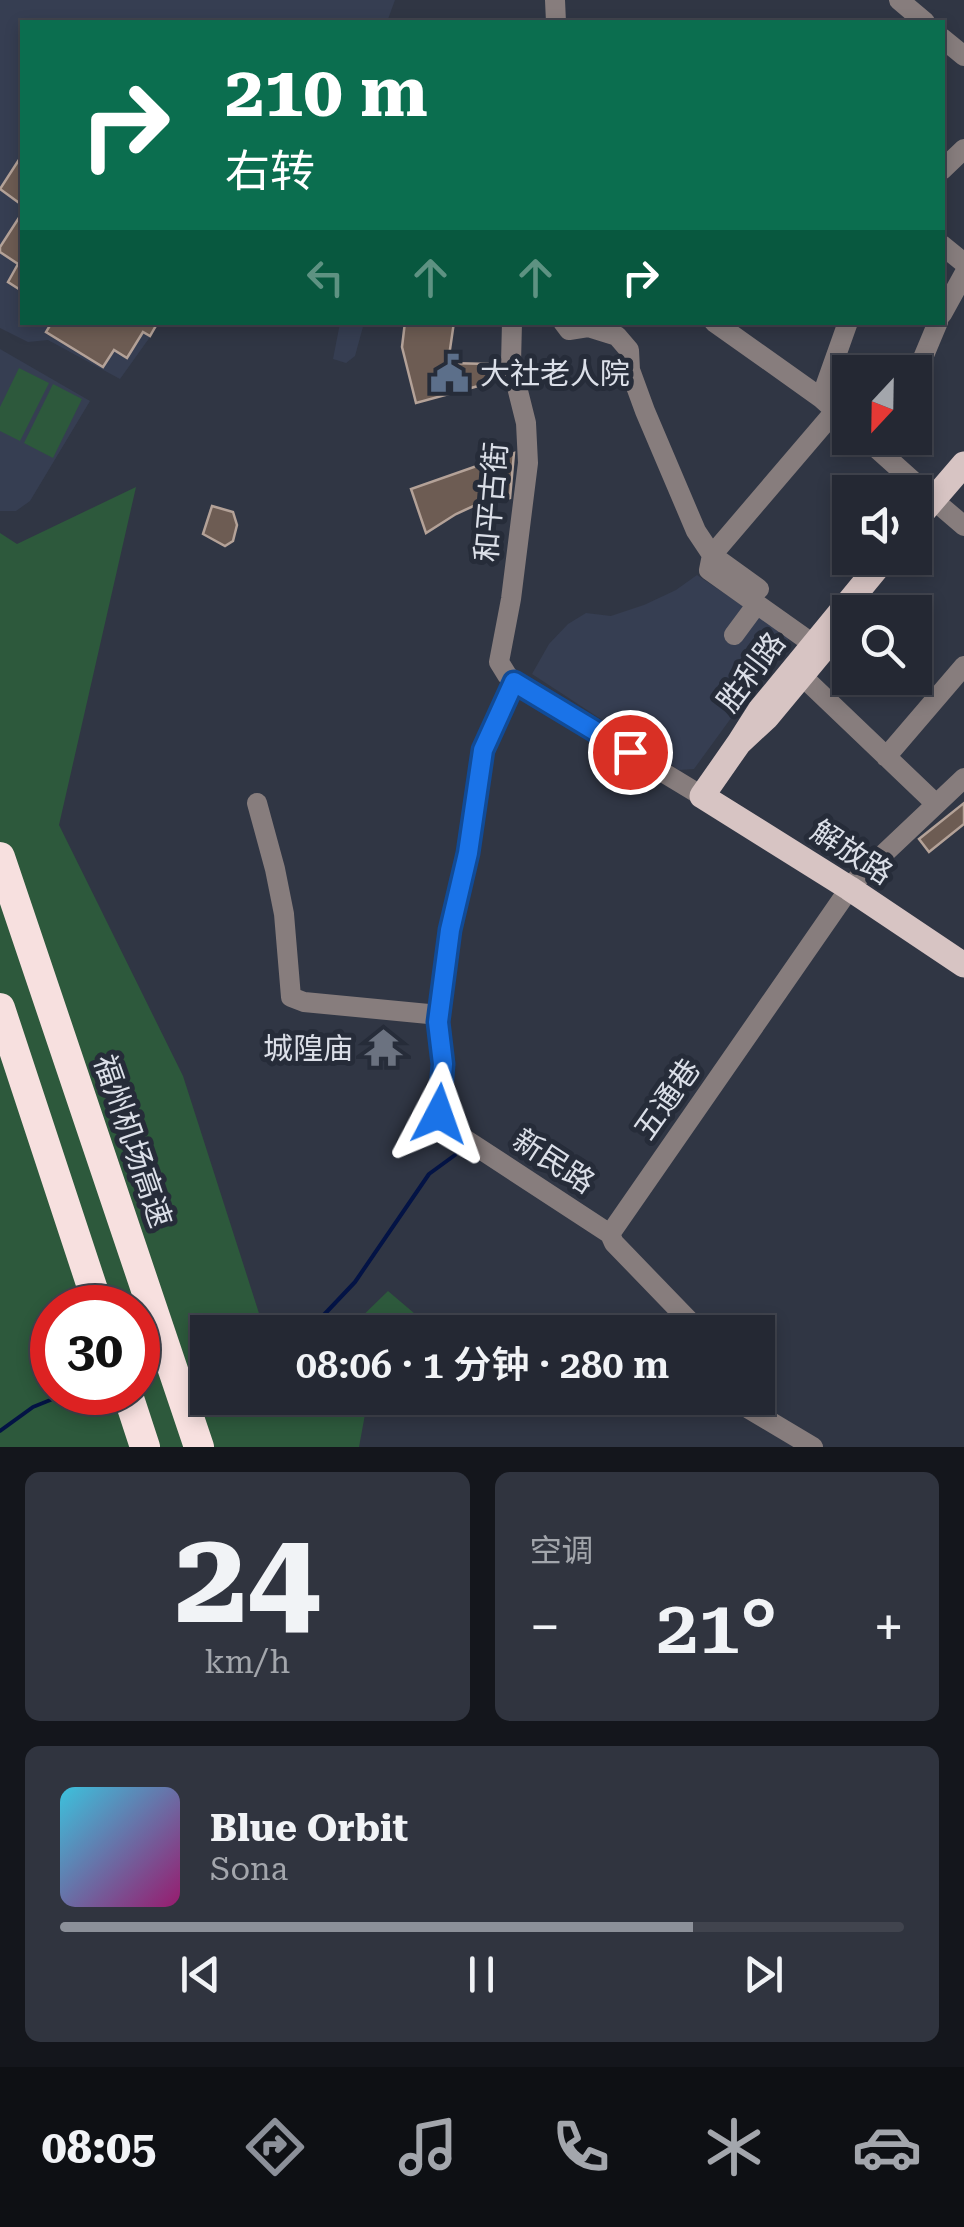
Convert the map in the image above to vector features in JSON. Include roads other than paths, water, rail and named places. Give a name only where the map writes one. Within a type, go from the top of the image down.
[{"type":"highway","name":"福州机场高速","points":[[0,857],[199,1447]]},
{"type":"highway","points":[[0,1008],[91,1285]]},
{"type":"highway","points":[[135,1415],[146,1447]]},
{"type":"main road","points":[[932,513],[964,464]]},
{"type":"main road","points":[[932,508],[964,485]]},
{"type":"main road","name":"胜利路","points":[[739,743],[811,635],[869,575]]},
{"type":"main road","name":"胜利路","points":[[869,595],[886,575]]},
{"type":"main road","name":"胜利路","points":[[739,743],[767,717],[832,639]]},
{"type":"main road","points":[[702,796],[739,743]]},
{"type":"main road","name":"解放路","points":[[702,796],[964,966]]},
{"type":"street","points":[[899,0],[923,20]]},
{"type":"street","points":[[945,167],[964,149]]},
{"type":"street","points":[[945,309],[964,274]]},
{"type":"street","name":"和平古街","points":[[512,325],[511,363],[528,444],[524,500],[500,662],[514,682]]},
{"type":"street","points":[[565,325],[569,330],[588,327],[618,336],[629,350],[630,370],[696,531],[712,555],[811,635]]},
{"type":"street","points":[[718,325],[832,409]]},
{"type":"street","points":[[843,355],[848,325]]},
{"type":"street","points":[[924,355],[937,325]]},
{"type":"street","points":[[811,635],[709,570],[712,555],[832,415]]},
{"type":"street","points":[[895,455],[964,526]]},
{"type":"street","points":[[734,635],[757,604]]},
{"type":"street","points":[[886,756],[964,666]]},
{"type":"street","points":[[802,676],[936,804]]},
{"type":"street","points":[[514,682],[702,796]]},
{"type":"street","name":"新民路","points":[[514,682],[483,750],[468,853],[450,930],[440,1014],[443,1064],[439,1114],[448,1128],[610,1234]]},
{"type":"street","name":"五通巷","points":[[610,1234],[849,888],[964,778]]},
{"type":"street","points":[[256,802],[284,914],[290,997],[304,1002],[440,1014]]},
{"type":"street","points":[[610,1234],[614,1243],[684,1315]]},
{"type":"street","points":[[759,1415],[813,1447]]},
{"type":"waterway","points":[[324,1315],[355,1282],[429,1174],[455,1155]]},
{"type":"waterway","points":[[0,1431],[30,1409]]},
{"type":"place","name":"大社老人院","points":[[450,373]]},
{"type":"place","name":"城隍庙","points":[[383,1048]]}]
